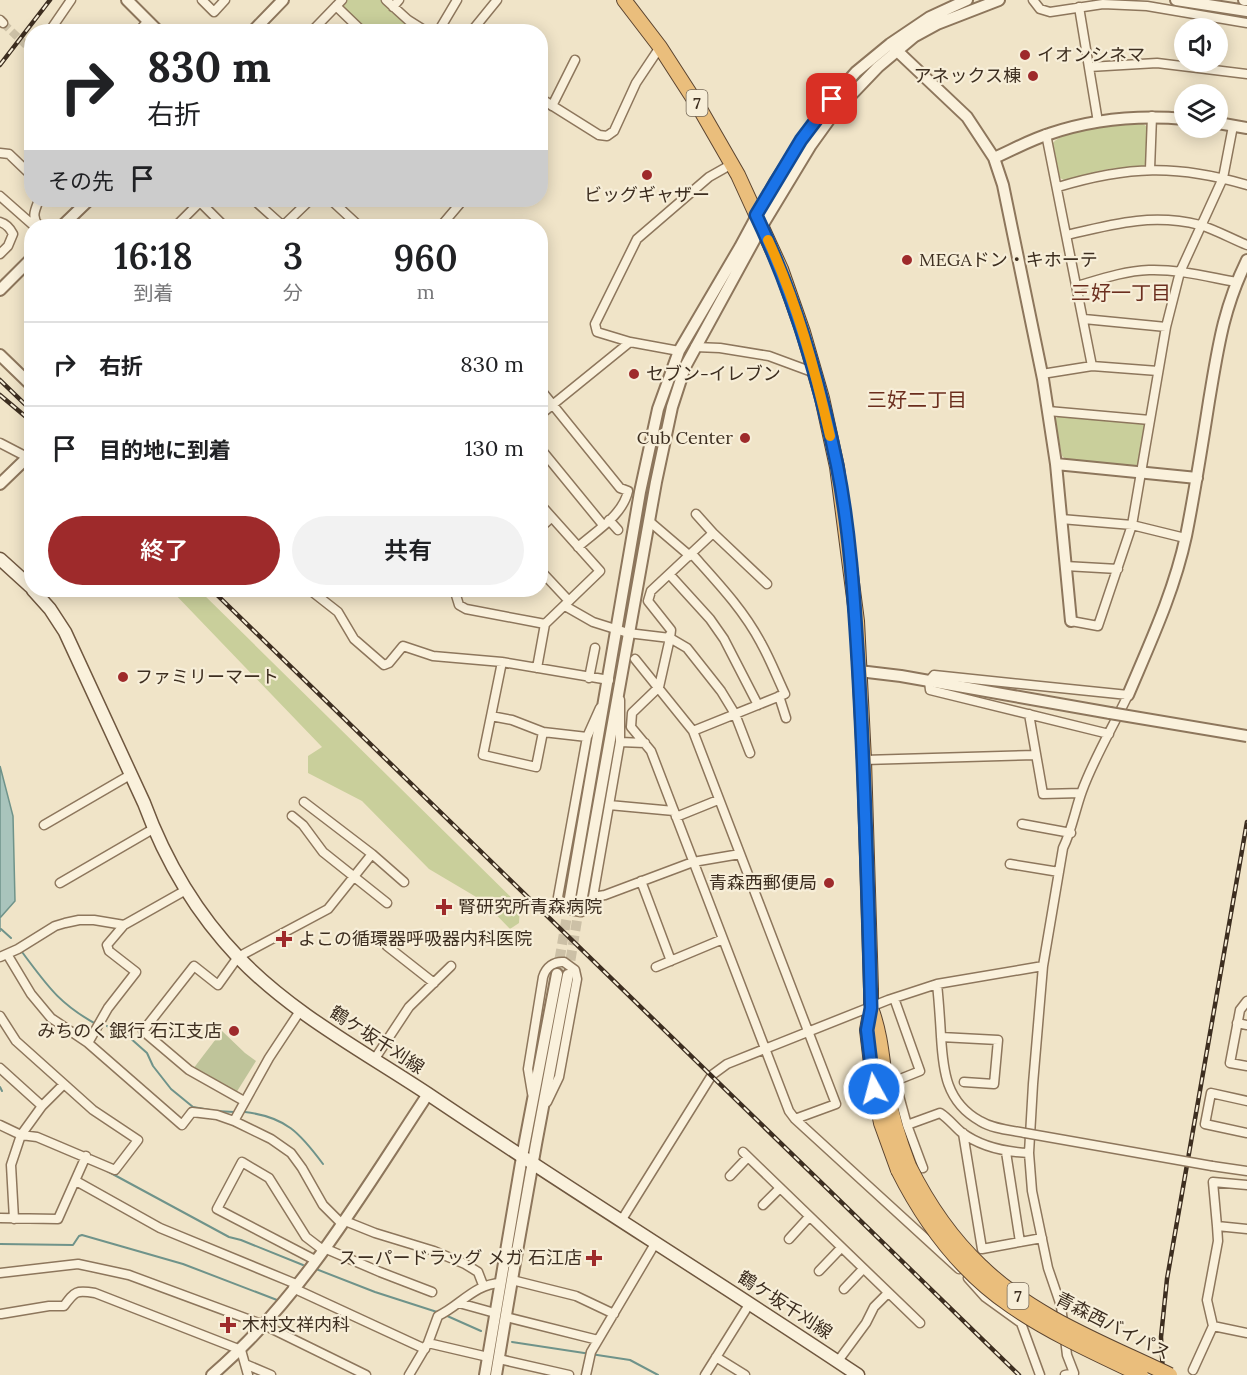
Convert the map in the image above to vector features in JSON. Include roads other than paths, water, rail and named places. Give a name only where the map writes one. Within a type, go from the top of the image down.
[{"type":"highway","name":"青森西バイパス","points":[[624,0],[660,47],[700,109],[732,164],[781,269],[815,373],[837,467],[846,520],[857,621],[864,760],[871,1008],[867,1030],[874,1089],[881,1123],[940,1220],[967,1252],[1006,1287],[1065,1324],[1170,1375]]},
{"type":"highway","name":"青森西バイパス","points":[[910,1168],[913,1200],[933,1230],[979,1281],[1010,1306],[1042,1325],[1141,1375]]},
{"type":"main road","name":"鶴ケ坂千刈線","points":[[0,559],[24,582]]},
{"type":"main road","name":"鶴ケ坂千刈線","points":[[39,597],[65,633],[81,664],[153,829],[186,890],[210,925],[238,957],[300,1011],[858,1375]]},
{"type":"street","points":[[54,24],[71,0]]},
{"type":"street","points":[[127,0],[151,24]]},
{"type":"street","points":[[202,0],[214,12],[225,0]]},
{"type":"street","points":[[260,24],[283,0]]},
{"type":"street","points":[[443,24],[457,0]]},
{"type":"street","points":[[478,24],[497,0]]},
{"type":"street","points":[[759,221],[740,247],[679,351],[658,409],[640,492],[623,631],[619,687],[575,900],[605,698],[623,631],[649,521],[672,407],[685,367],[801,140],[824,109],[856,72],[893,47],[930,17],[967,0]]},
{"type":"street","points":[[893,47],[937,24],[999,0]]},
{"type":"street","points":[[1033,0],[1044,12],[1103,4],[1147,6],[1247,23]]},
{"type":"street","points":[[1176,0],[1247,11]]},
{"type":"street","points":[[393,2],[414,24]]},
{"type":"street","points":[[319,24],[339,3],[356,24]]},
{"type":"street","points":[[1079,7],[1098,122]]},
{"type":"street","points":[[145,24],[148,21]]},
{"type":"street","points":[[548,103],[599,135],[607,136],[614,131],[636,83],[660,47]]},
{"type":"street","points":[[893,47],[967,117],[994,158],[1003,184],[1048,411],[1056,464],[1071,621],[1098,626],[1118,568],[1132,525],[1166,327],[1180,272],[1223,178],[1233,126]]},
{"type":"street","points":[[552,106],[575,60]]},
{"type":"street","points":[[1089,67],[1157,63],[1247,74]]},
{"type":"street","points":[[994,158],[1046,134],[1098,122],[1152,116],[1174,118]]},
{"type":"street","points":[[1150,169],[1152,116]]},
{"type":"street","points":[[1228,125],[1247,128]]},
{"type":"street","points":[[1046,134],[1092,366]]},
{"type":"street","points":[[0,153],[9,154],[24,168]]},
{"type":"street","points":[[679,351],[630,342],[597,332],[595,324],[637,239],[709,177],[732,164]]},
{"type":"street","points":[[1058,187],[1119,171],[1150,169],[1183,171],[1247,185]]},
{"type":"street","points":[[0,196],[26,219]]},
{"type":"street","points":[[72,219],[83,207]]},
{"type":"street","points":[[183,219],[195,207]]},
{"type":"street","points":[[207,207],[218,219]]},
{"type":"street","points":[[262,207],[275,219]]},
{"type":"street","points":[[290,219],[303,207]]},
{"type":"street","points":[[338,207],[350,219]]},
{"type":"street","points":[[446,219],[456,207]]},
{"type":"street","points":[[1067,236],[1138,220],[1164,220],[1201,226],[1247,245]]},
{"type":"street","points":[[0,222],[11,228],[13,234],[8,246],[0,254]]},
{"type":"street","points":[[1065,1375],[1074,1373],[1067,1355],[1062,1306],[1048,1268],[1032,1191],[1029,1153],[1032,1084],[1043,966],[1063,848],[1071,833],[1081,793],[1128,695],[1173,586],[1197,478],[1220,334],[1236,282],[1247,260]]},
{"type":"street","points":[[0,290],[24,266]]},
{"type":"street","points":[[1077,286],[1122,273],[1150,270],[1180,272],[1236,282]]},
{"type":"street","points":[[1084,320],[1166,327]]},
{"type":"street","points":[[548,408],[630,342]]},
{"type":"street","points":[[695,347],[720,348],[769,356],[815,373]]},
{"type":"street","points":[[0,355],[24,375]]},
{"type":"street","points":[[1042,374],[1092,366],[1158,371]]},
{"type":"street","points":[[548,400],[620,489],[640,492]]},
{"type":"street","points":[[1048,411],[1150,420]]},
{"type":"street","points":[[0,443],[24,453]]},
{"type":"street","points":[[548,457],[606,523],[618,530]]},
{"type":"street","points":[[0,484],[24,460]]},
{"type":"street","points":[[1056,464],[1197,478]]},
{"type":"street","points":[[578,548],[626,502],[628,490]]},
{"type":"street","points":[[537,668],[545,624],[600,571],[548,514]]},
{"type":"street","points":[[696,514],[768,584]]},
{"type":"street","points":[[548,521],[551,518]]},
{"type":"street","points":[[1061,519],[1132,525],[1185,538]]},
{"type":"street","points":[[649,521],[691,555],[736,604],[761,642],[785,694],[693,731]]},
{"type":"street","points":[[713,533],[651,591],[648,601],[671,630],[670,638],[659,687],[632,713],[631,727],[651,751],[789,1111],[958,1268],[985,1297],[1021,1323],[1040,1375]]},
{"type":"street","points":[[1065,566],[1118,568]]},
{"type":"street","points":[[670,575],[699,605],[724,639],[758,705]]},
{"type":"street","points":[[548,580],[567,603],[594,622],[623,631],[670,638],[687,648],[721,691],[735,714],[750,753]]},
{"type":"street","points":[[326,597],[339,612],[354,639],[384,665],[389,663],[403,646],[433,656],[502,662],[609,680]]},
{"type":"street","points":[[458,597],[459,605],[466,609],[545,624]]},
{"type":"street","points":[[589,678],[595,648]]},
{"type":"street","points":[[635,659],[693,731],[836,1104],[795,1119]]},
{"type":"street","points":[[502,662],[483,755],[536,766],[543,732]]},
{"type":"street","points":[[859,671],[1247,736]]},
{"type":"street","points":[[1109,734],[930,690],[929,681],[934,675],[1128,695]]},
{"type":"street","points":[[605,698],[586,737],[558,897],[564,909],[581,912],[589,908],[592,897],[620,742],[619,687]]},
{"type":"street","points":[[779,696],[786,718]]},
{"type":"street","points":[[1029,714],[1043,794],[1081,793]]},
{"type":"street","points":[[491,716],[512,720],[543,732],[586,737]]},
{"type":"street","points":[[620,742],[645,743]]},
{"type":"street","points":[[864,760],[1036,755]]},
{"type":"street","points":[[44,825],[130,775]]},
{"type":"street","points":[[609,805],[675,814],[718,800]]},
{"type":"street","points":[[304,802],[372,854],[404,882]]},
{"type":"street","points":[[292,816],[303,825],[323,852],[387,903]]},
{"type":"street","points":[[1022,824],[1071,833]]},
{"type":"street","points":[[60,883],[153,829]]},
{"type":"street","points":[[244,1101],[189,1070],[142,1031],[194,966],[218,985],[238,957],[328,909],[372,854]]},
{"type":"street","points":[[592,897],[605,895],[693,862],[740,854]]},
{"type":"street","points":[[1010,864],[1059,872]]},
{"type":"street","points":[[641,881],[671,961]]},
{"type":"street","points":[[88,1043],[108,1008],[136,972],[109,951],[107,945],[124,925],[186,890]]},
{"type":"street","points":[[124,925],[94,920],[65,923],[55,926],[3,955],[51,1018],[88,1043],[182,1125],[192,1112],[217,1115],[271,1139],[291,1153],[323,1205],[344,1223],[434,1251],[465,1264],[478,1272],[483,1285]]},
{"type":"street","points":[[656,967],[723,939]]},
{"type":"street","points":[[387,946],[434,983]]},
{"type":"street","points":[[533,1099],[528,1069],[543,977],[553,964],[564,962],[575,970],[577,979],[559,1077],[541,1113]]},
{"type":"street","points":[[374,1060],[409,1007],[451,966]]},
{"type":"street","points":[[621,1221],[712,1076],[727,1064],[894,998],[937,984],[1043,966]]},
{"type":"street","points":[[485,1375],[493,1358],[501,1315],[512,1280],[534,1165],[562,975],[522,1157],[501,1282],[501,1315]]},
{"type":"street","points":[[937,984],[945,1076],[949,1090],[961,1106],[980,1122],[996,1128],[1247,1171]]},
{"type":"street","points":[[894,998],[920,1071],[896,1081],[906,1125],[910,1168]]},
{"type":"street","points":[[1247,1001],[1240,1010],[1230,1063],[1247,1066]]},
{"type":"street","points":[[234,1121],[300,1011]]},
{"type":"street","points":[[0,1016],[16,1041],[93,1110],[138,1140],[115,1170],[86,1156],[37,1137],[21,1135],[0,1125]]},
{"type":"street","points":[[1237,1023],[1247,1025]]},
{"type":"street","points":[[941,1036],[998,1040],[994,1084],[964,1082]]},
{"type":"street","points":[[0,1068],[42,1106]]},
{"type":"street","points":[[14,1219],[11,1165],[21,1135],[42,1106],[64,1084]]},
{"type":"street","points":[[1247,1101],[1211,1093],[1205,1124],[1247,1133]]},
{"type":"street","points":[[212,1375],[241,1350],[264,1325],[344,1223],[373,1175],[428,1094]]},
{"type":"street","points":[[906,1125],[940,1113],[963,1133],[982,1144],[1006,1152],[1029,1153]]},
{"type":"street","points":[[963,1133],[982,1248],[1042,1238]]},
{"type":"street","points":[[1006,1152],[1020,1242]]},
{"type":"street","points":[[730,1176],[745,1154],[920,1323]]},
{"type":"street","points":[[0,1218],[58,1219],[86,1156]]},
{"type":"street","points":[[315,1260],[217,1209],[242,1162],[269,1178],[306,1237],[323,1249],[432,1292]]},
{"type":"street","points":[[76,1181],[160,1228],[426,1346],[569,1375]]},
{"type":"street","points":[[1193,1370],[1213,1326],[1207,1300],[1218,1241],[1213,1182],[1247,1185]]},
{"type":"street","points":[[763,1205],[780,1188]]},
{"type":"street","points":[[789,1239],[810,1217]]},
{"type":"street","points":[[1217,1226],[1247,1229]]},
{"type":"street","points":[[586,1375],[590,1355],[656,1242]]},
{"type":"street","points":[[819,1271],[842,1248]]},
{"type":"street","points":[[0,1273],[78,1264],[129,1275],[264,1325],[366,1375]]},
{"type":"street","points":[[844,1289],[863,1269]]},
{"type":"street","points":[[512,1280],[576,1296],[614,1314]]},
{"type":"street","points":[[412,1374],[442,1314],[483,1285],[501,1282]]},
{"type":"street","points":[[0,1312],[64,1306],[73,1294],[79,1291],[94,1293],[241,1350]]},
{"type":"street","points":[[838,1361],[866,1323],[874,1307],[888,1293]]},
{"type":"street","points":[[459,1303],[598,1340]]},
{"type":"street","points":[[705,1375],[750,1303]]},
{"type":"street","points":[[1213,1326],[1247,1334]]},
{"type":"street","points":[[241,1350],[248,1375]]},
{"type":"street","points":[[716,1357],[745,1375]]},
{"type":"street","points":[[493,1358],[496,1375]]},
{"type":"street","points":[[245,1364],[271,1375]]},
{"type":"water","points":[[0,766],[13,816],[15,901],[0,918]]},
{"type":"waterway","points":[[1,929],[11,938]]},
{"type":"waterway","points":[[22,952],[62,1001],[96,1024]]},
{"type":"waterway","points":[[107,1026],[129,1037],[147,1053],[153,1066],[171,1089],[193,1107],[210,1110]]},
{"type":"waterway","points":[[0,1087],[2,1091]]},
{"type":"waterway","points":[[216,1111],[234,1112]]},
{"type":"waterway","points":[[245,1112],[282,1122],[299,1135],[323,1164]]},
{"type":"waterway","points":[[107,1171],[229,1237],[303,1265]]},
{"type":"waterway","points":[[0,1244],[73,1245],[82,1235],[183,1264],[277,1300]]},
{"type":"waterway","points":[[316,1269],[375,1292],[437,1312]]},
{"type":"waterway","points":[[445,1315],[481,1331]]},
{"type":"waterway","points":[[512,1342],[630,1360],[658,1375]]},
{"type":"tunnel","points":[[3,23],[24,43]]},
{"type":"tunnel","points":[[557,974],[570,898]]},
{"type":"tunnel","points":[[568,975],[580,902]]},
{"type":"railway","points":[[32,24],[50,0]]},
{"type":"railway","points":[[0,65],[24,34]]},
{"type":"railway","points":[[0,380],[24,403]]},
{"type":"railway","points":[[0,395],[24,415]]},
{"type":"railway","points":[[219,597],[1019,1375]]},
{"type":"railway","points":[[1163,1375],[1161,1337],[1167,1279],[1247,822]]},
{"type":"place","name":"イオンシネマ","points":[[1025,55]]},
{"type":"place","name":"アネックス棟","points":[[1033,76]]},
{"type":"place","name":"ビッグギャザー","points":[[647,175]]},
{"type":"place","name":"MEGAドン・キホーテ","points":[[907,260]]},
{"type":"place","name":"セブン-イレブン","points":[[634,374]]},
{"type":"place","name":"Cub Center","points":[[745,438]]},
{"type":"place","name":"ファミリーマート","points":[[123,677]]},
{"type":"place","name":"青森西郵便局","points":[[829,883]]},
{"type":"place","name":"腎研究所青森病院","points":[[444,907]]},
{"type":"place","name":"よこの循環器呼吸器内科医院","points":[[284,939]]},
{"type":"place","name":"みちのく銀行 石江支店","points":[[234,1031]]},
{"type":"place","name":"スーパードラッグ メガ 石江店","points":[[594,1258]]},
{"type":"place","name":"木村文祥内科","points":[[228,1325]]},
{"type":"district","name":"三好一丁目","points":[[1121,293]]},
{"type":"district","name":"三好二丁目","points":[[917,400]]}]
